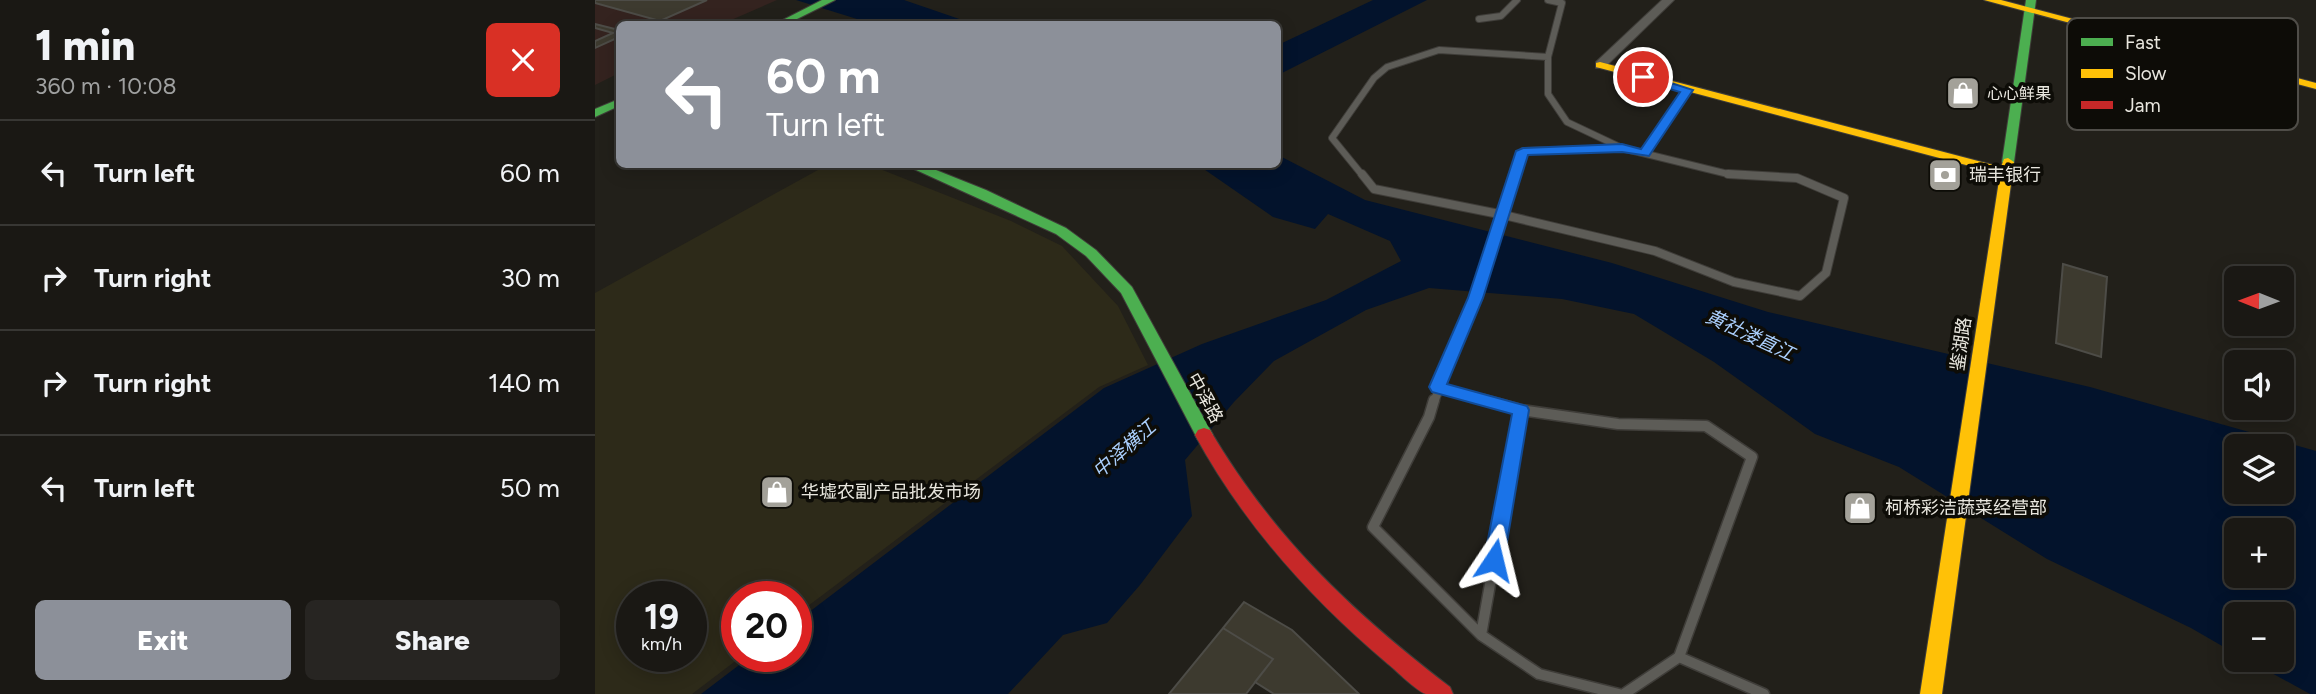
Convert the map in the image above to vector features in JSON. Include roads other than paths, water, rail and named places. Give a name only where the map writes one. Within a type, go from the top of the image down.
[{"type":"street","points":[[787,21],[830,0]]},
{"type":"street","points":[[1600,65],[1668,0]]},
{"type":"street","points":[[1989,0],[2030,4],[2079,18]]},
{"type":"street","name":"鉴湖路","points":[[1931,694],[2030,4]]},
{"type":"street","points":[[1600,65],[2006,172]]},
{"type":"street","points":[[2298,81],[2316,86]]},
{"type":"street","points":[[595,113],[616,103]]},
{"type":"street","name":"中泽路","points":[[919,168],[981,193],[1049,226],[1091,253],[1127,290],[1210,447],[1273,540],[1318,589],[1385,651],[1443,694]]},
{"type":"lane","points":[[1479,19],[1500,19],[1517,0]]},
{"type":"lane","points":[[1548,0],[1562,3],[1548,57],[1548,94],[1567,122],[1622,148],[1728,174],[1797,178],[1844,198],[1826,274],[1800,296],[1734,282],[1655,251],[1504,215],[1374,189],[1332,138],[1374,78],[1387,67],[1439,50],[1548,57]]},
{"type":"lane","points":[[1645,153],[1687,90]]},
{"type":"lane","points":[[1437,387],[1521,410],[1618,424],[1706,426],[1752,457],[1679,657],[1622,694],[1539,674],[1481,635],[1373,527],[1429,417],[1437,387],[1475,298],[1523,151],[1622,148]]},
{"type":"lane","points":[[1481,635],[1521,410]]},
{"type":"lane","points":[[1679,657],[1764,694]]},
{"type":"water","points":[[796,0],[904,0],[965,21],[863,21]]},
{"type":"water","points":[[1373,0],[1427,0],[1281,73],[1281,44]]},
{"type":"water","points":[[1281,157],[1365,200],[1612,263],[1768,312],[2090,387],[2256,434],[2224,434],[2224,504],[2294,504],[2294,445],[2316,451],[2316,694],[2310,694],[2270,672],[2294,672],[2294,602],[2224,602],[2224,647],[2191,628],[2047,559],[1899,467],[1815,434],[1714,362],[1634,314],[1562,299],[1429,288],[1366,310],[1274,361],[1234,402],[1185,460],[1192,516],[1140,585],[1107,623],[1063,635],[1008,694],[701,694],[730,672],[812,672],[812,610],[1104,388],[1202,344],[1326,300],[1401,261],[1390,241],[1328,214],[1315,229],[1273,217],[1202,168],[1281,168]]},
{"type":"place","name":"心心鲜果","points":[[1963,93]]},
{"type":"place","name":"瑞丰银行","points":[[1945,175]]},
{"type":"place","name":"华墟农副产品批发市场","points":[[777,492]]},
{"type":"place","name":"柯桥彩洁蔬菜经营部","points":[[1860,508]]},
{"type":"water label","name":"黄社溇直江","points":[[1750,335]]},
{"type":"water label","name":"中泽横江","points":[[1124,449]]}]
